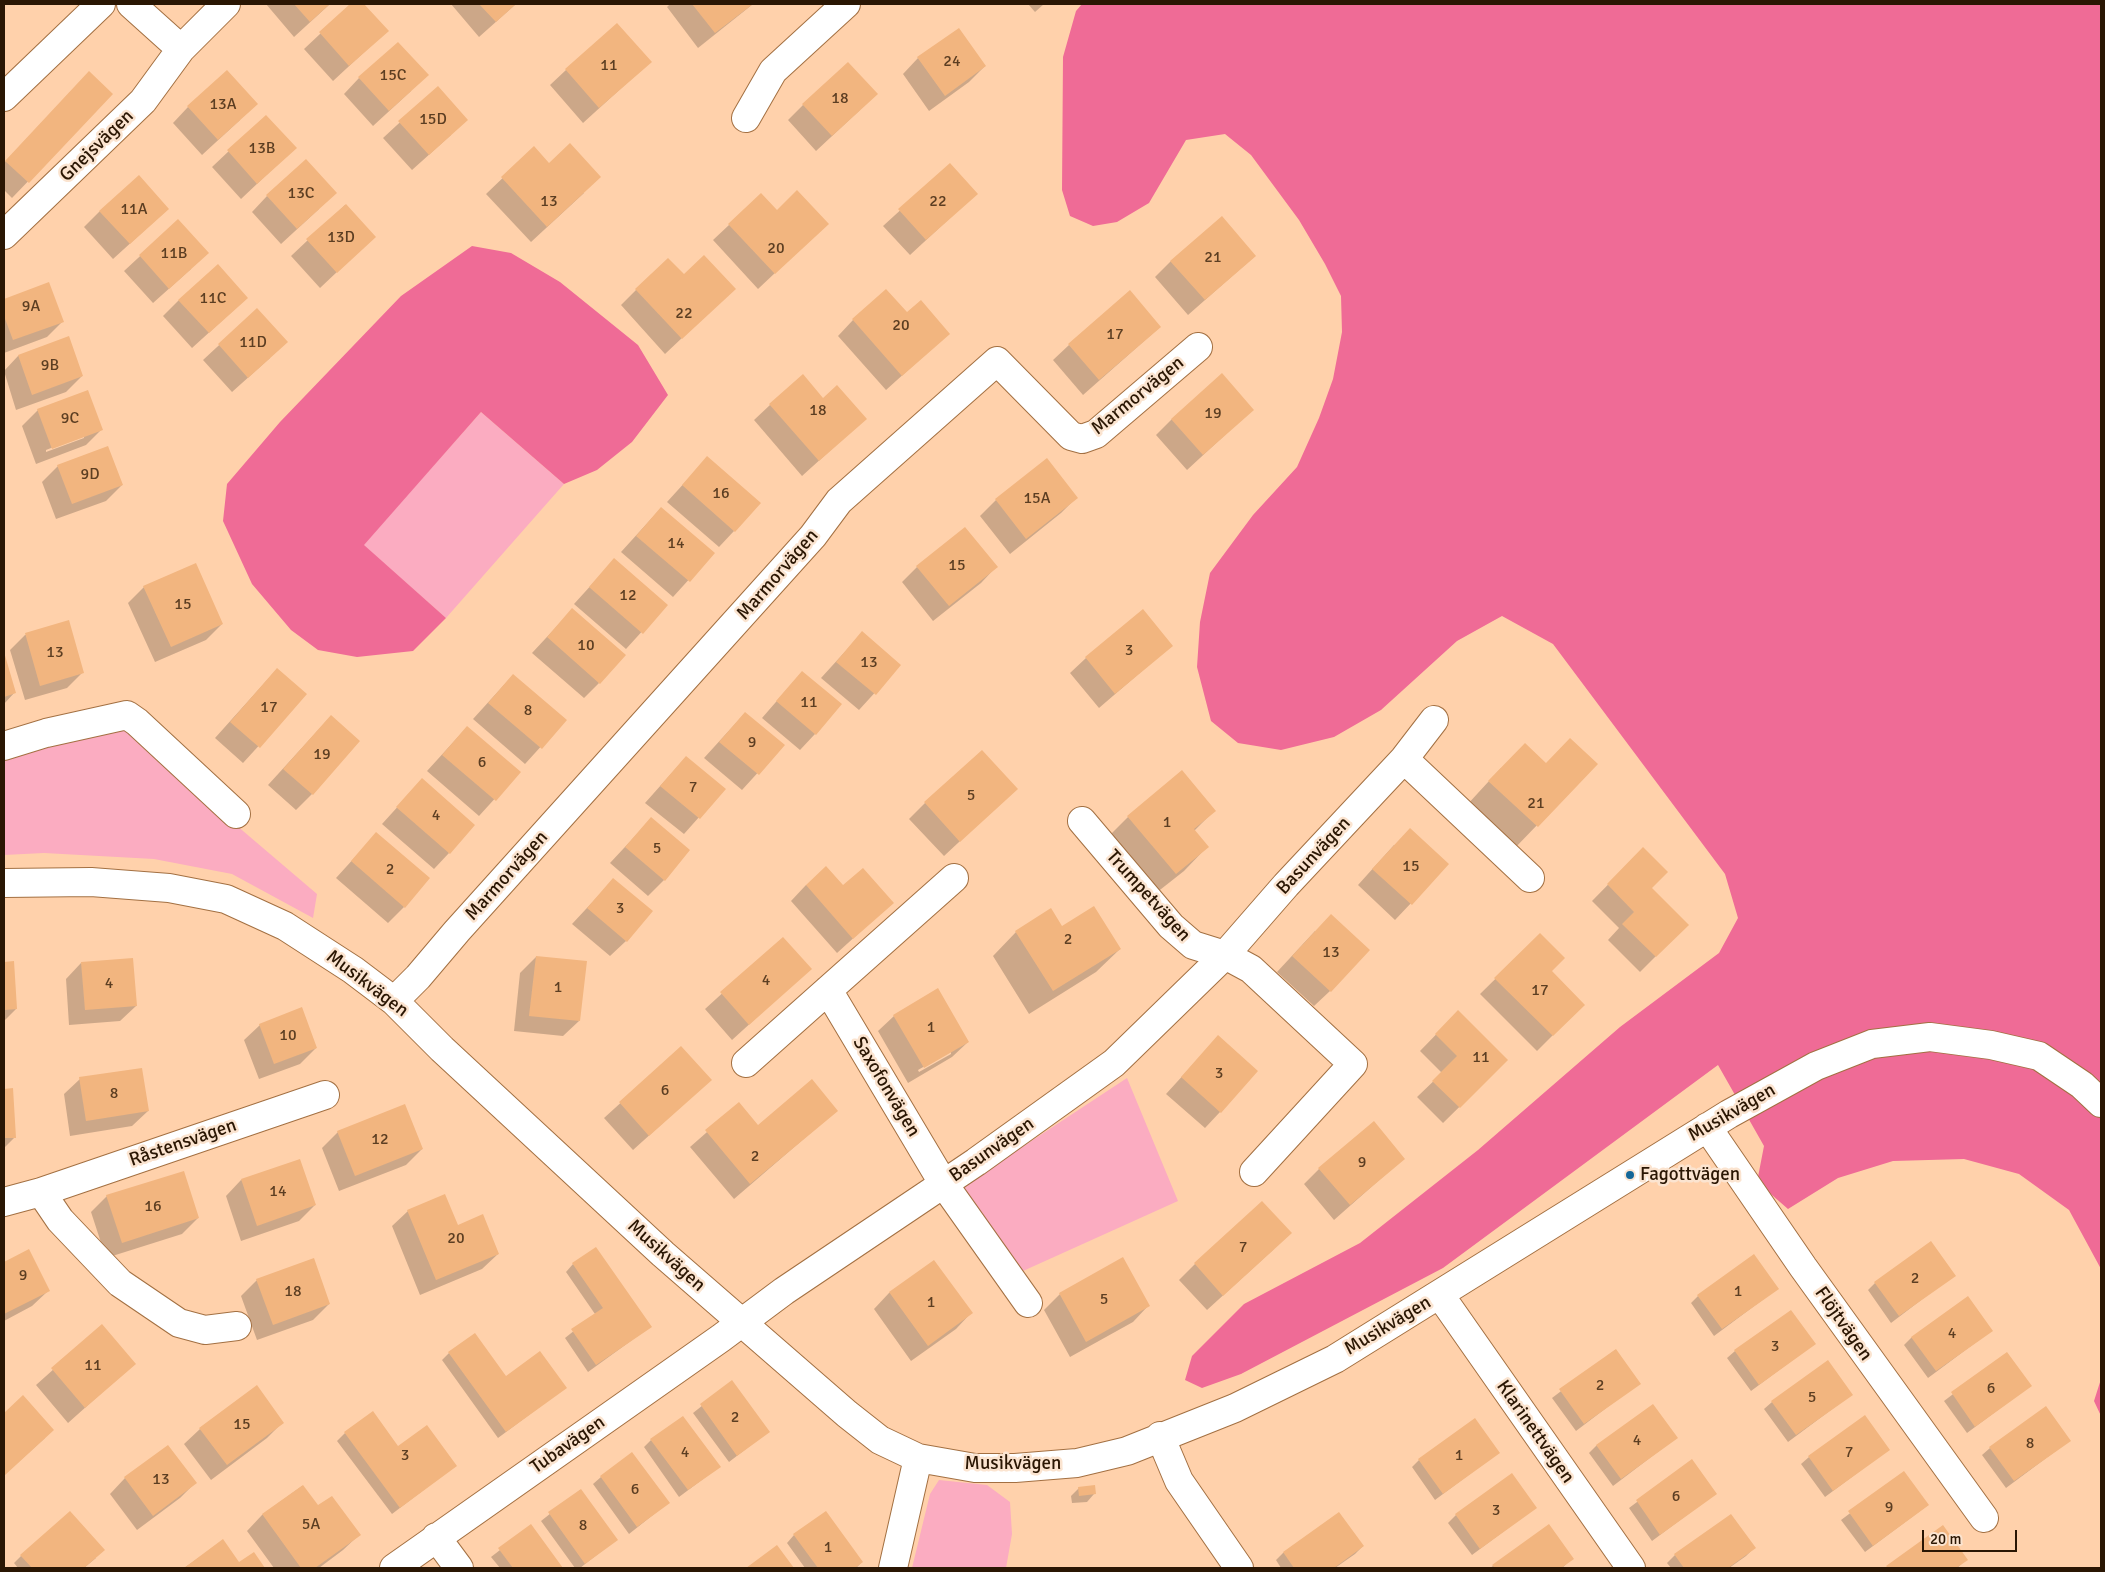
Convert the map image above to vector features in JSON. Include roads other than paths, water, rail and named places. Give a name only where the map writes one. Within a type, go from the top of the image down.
[{"type":"street","points":[[4,97],[101,4]]},
{"type":"street","points":[[131,4],[181,49]]},
{"type":"street","name":"Gnejsvägen","points":[[4,235],[143,102],[181,49],[226,4]]},
{"type":"street","points":[[746,118],[773,71],[846,4]]},
{"type":"street","name":"Marmorvägen","points":[[394,1000],[418,977],[456,931],[800,551],[838,502],[997,361],[1071,436],[1082,439],[1096,434],[1198,347]]},
{"type":"street","points":[[4,746],[127,715],[137,722],[236,814]]},
{"type":"street","name":"Basunvägen","points":[[742,1323],[784,1291],[943,1183],[1114,1063],[1225,955],[1286,885],[1404,759],[1434,720]]},
{"type":"street","points":[[1404,759],[1530,878]]},
{"type":"street","name":"Trumpetvägen","points":[[1082,821],[1171,926],[1193,945],[1225,955]]},
{"type":"street","points":[[746,1063],[954,878]]},
{"type":"street","name":"Musikvägen","points":[[4,883],[91,882],[168,888],[226,899],[285,926],[353,970],[394,1000],[456,1062],[663,1254],[880,1440],[918,1458],[975,1468],[1015,1468],[1077,1463],[1127,1451],[1160,1436],[1235,1408],[1335,1359],[1707,1127],[1816,1066],[1872,1044],[1930,1037],[1991,1044],[2039,1056],[2082,1085],[2101,1103]]},
{"type":"street","points":[[1225,955],[1252,969],[1353,1064],[1254,1172]]},
{"type":"street","name":"Saxofonvägen","points":[[828,990],[943,1183],[1028,1303]]},
{"type":"street","name":"Råstensvägen","points":[[4,1202],[41,1192],[325,1095]]},
{"type":"street","name":"Flöjtvägen","points":[[1707,1127],[1803,1267],[1984,1518]]},
{"type":"street","points":[[41,1192],[60,1220],[120,1283],[179,1323],[205,1330],[237,1326]]},
{"type":"street","name":"Klarinettvägen","points":[[1440,1294],[1631,1568]]},
{"type":"street","name":"Tubavägen","points":[[394,1568],[742,1323]]},
{"type":"street","points":[[1160,1436],[1179,1481],[1239,1568]]},
{"type":"street","points":[[893,1568],[918,1458]]},
{"type":"street","points":[[436,1537],[459,1568]]},
{"type":"place","name":"Fagottvägen","points":[[1630,1175]]}]
